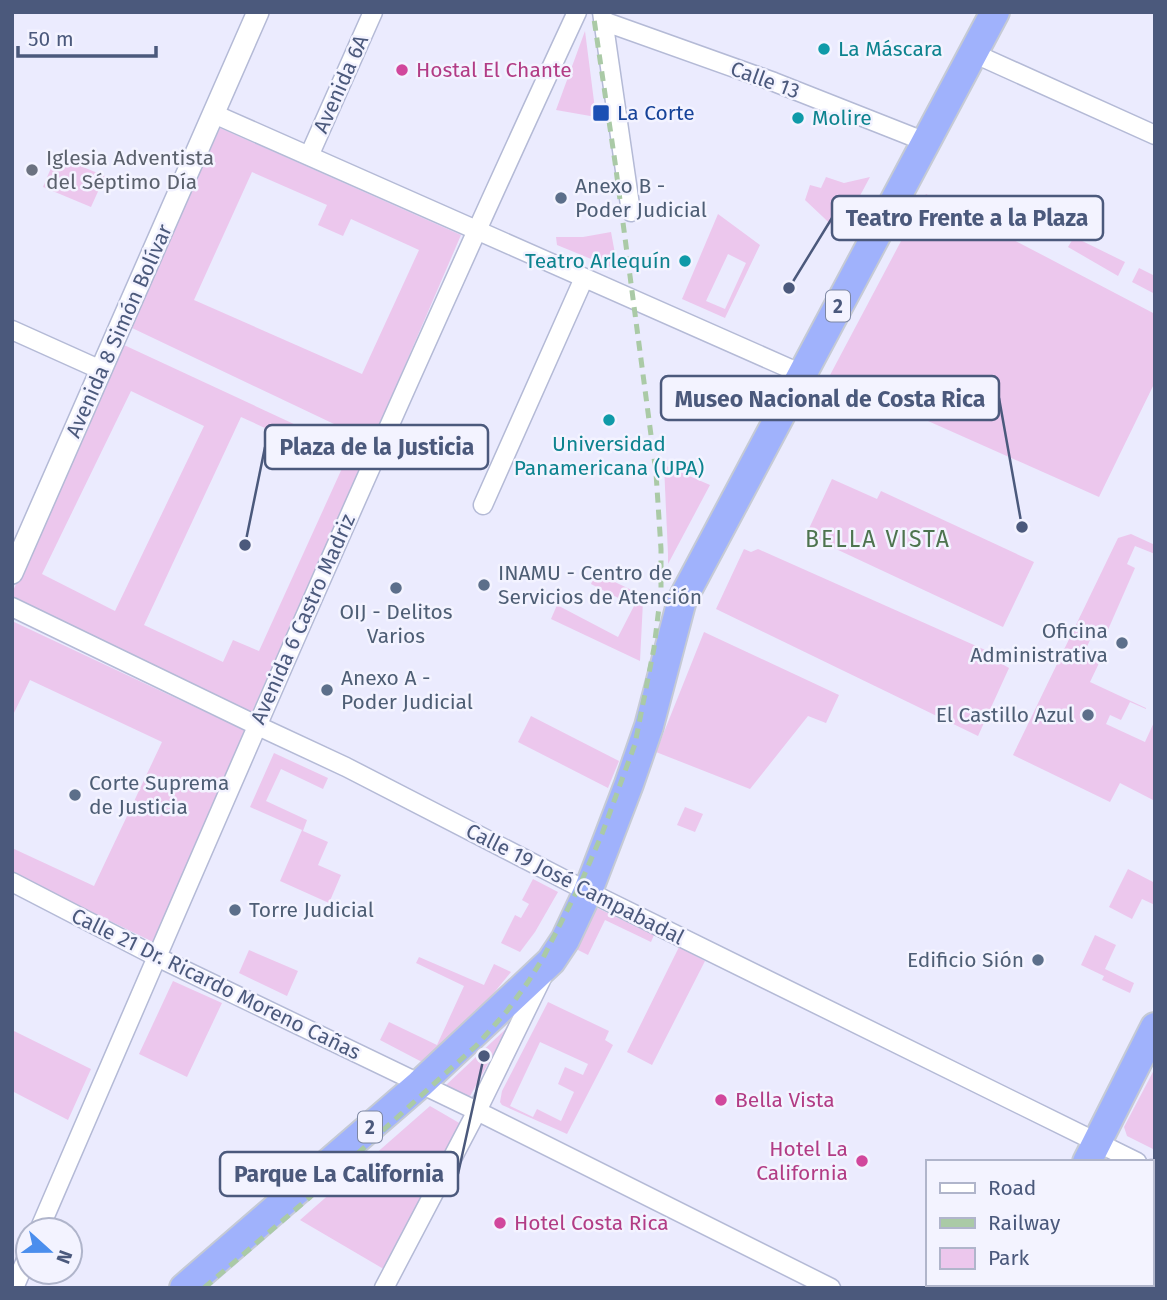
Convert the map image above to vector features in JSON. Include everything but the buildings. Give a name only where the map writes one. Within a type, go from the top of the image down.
[{"type":"highway","name":"2","points":[[184,1288],[420,1084],[551,961],[565,940],[588,891],[629,785],[649,726],[682,600],[995,12]]},
{"type":"highway","points":[[1092,1152],[1155,1027]]},
{"type":"street","name":"Avenida 8 Simón Bolívar","points":[[12,573],[258,12]]},
{"type":"street","name":"Avenida 6A","points":[[309,156],[373,12]]},
{"type":"street","name":"Avenida 6 Castro Madriz","points":[[45,1216],[256,726],[476,230],[577,12]]},
{"type":"street","points":[[603,17],[631,212]]},
{"type":"street","name":"Calle 13","points":[[603,17],[926,142]]},
{"type":"street","points":[[973,53],[1155,135]]},
{"type":"street","points":[[214,114],[802,374]]},
{"type":"street","points":[[483,505],[584,278]]},
{"type":"street","points":[[12,330],[101,370]]},
{"type":"street","name":"Calle 19 José Campabadal","points":[[12,607],[346,767],[1092,1152],[1128,1160]]},
{"type":"street","name":"Calle 21 Dr. Ricardo Moreno Cañas","points":[[12,882],[157,957],[477,1111],[831,1288]]},
{"type":"street","points":[[384,1288],[477,1111],[551,961]]},
{"type":"green space","points":[[585,31],[596,117],[556,110]]},
{"type":"green space","points":[[220,128],[461,235],[372,442],[130,327]],"holes":[[[252,172],[327,205],[318,225],[343,236],[351,219],[419,250],[362,374],[194,300]]]},
{"type":"green space","points":[[56,156],[105,176],[91,207],[43,187]]},
{"type":"green space","points":[[826,177],[844,183],[870,177],[840,233],[805,200],[810,185],[821,188]]},
{"type":"green space","points":[[926,194],[1155,314],[1155,382],[1099,497],[829,377]]},
{"type":"green space","points":[[718,214],[760,245],[725,318],[682,299]],"holes":[[[728,254],[746,263],[725,309],[706,301]]]},
{"type":"green space","points":[[611,232],[618,270],[557,245],[556,237],[583,237]]},
{"type":"green space","points":[[1074,237],[1125,262],[1118,276],[1068,247]]},
{"type":"green space","points":[[1139,268],[1155,276],[1155,294],[1132,282]]},
{"type":"green space","points":[[124,345],[365,457],[251,714],[12,598]],"holes":[[[131,391],[204,426],[115,611],[42,574]],[[241,417],[344,464],[259,651],[233,640],[223,662],[144,625]]]},
{"type":"green space","points":[[664,465],[710,485],[668,564],[668,554]]},
{"type":"green space","points":[[832,479],[877,499],[881,491],[1034,562],[1003,627],[806,535]]},
{"type":"green space","points":[[1131,534],[1155,545],[1155,554],[1135,546],[1127,564],[1135,568],[1107,632],[1096,627],[1084,653],[1100,661],[1090,682],[1146,708],[1130,702],[1121,720],[1110,715],[1106,724],[1145,742],[1155,720],[1155,801],[1120,783],[1110,802],[1013,755],[1118,538]]},
{"type":"green space","points":[[744,549],[751,552],[758,549],[1001,657],[1002,664],[1009,668],[978,736],[716,609]]},
{"type":"green space","points":[[596,573],[640,594],[643,601],[640,661],[551,619],[557,605],[618,637],[634,606],[591,584]]},
{"type":"green space","points":[[12,621],[246,731],[155,943],[12,873],[12,848],[94,886],[162,742],[30,680],[12,717]]},
{"type":"green space","points":[[704,632],[839,695],[826,723],[808,716],[750,789],[656,752]]},
{"type":"green space","points":[[531,716],[619,761],[608,788],[518,742]]},
{"type":"green space","points":[[274,753],[328,778],[323,789],[281,769],[266,801],[307,820],[303,831],[328,842],[318,865],[341,875],[329,903],[280,881],[302,830],[250,807]]},
{"type":"green space","points":[[685,807],[703,814],[695,832],[677,825]]},
{"type":"green space","points":[[1128,869],[1155,883],[1155,905],[1142,899],[1132,919],[1109,907]]},
{"type":"green space","points":[[533,879],[558,892],[520,952],[501,943],[515,915],[521,918],[529,904],[522,900]]},
{"type":"green space","points":[[593,906],[654,935],[651,942],[605,920],[588,955],[572,947]]},
{"type":"green space","points":[[1095,935],[1116,945],[1105,969],[1134,983],[1130,993],[1102,980],[1104,976],[1081,965]]},
{"type":"green space","points":[[679,947],[705,961],[652,1065],[627,1052]]},
{"type":"green space","points":[[249,950],[298,971],[287,996],[239,973]]},
{"type":"green space","points":[[419,957],[484,985],[494,964],[511,972],[474,1017],[422,1062],[380,1040],[389,1022],[437,1045],[464,986],[416,963]]},
{"type":"green space","points":[[173,981],[222,1003],[187,1077],[139,1054]]},
{"type":"green space","points":[[548,1002],[609,1031],[605,1040],[613,1045],[567,1134],[502,1105],[502,1091]],"holes":[[[540,1042],[588,1064],[583,1075],[565,1067],[558,1084],[574,1092],[561,1121],[537,1109],[533,1117],[510,1106]]]},
{"type":"green space","points":[[509,1026],[469,1098],[445,1086]]},
{"type":"green space","points":[[12,1030],[91,1069],[68,1120],[12,1091]]},
{"type":"green space","points":[[1155,1068],[1155,1150],[1127,1136],[1124,1127]]},
{"type":"green space","points":[[430,1106],[461,1124],[387,1271],[300,1220]]},
{"type":"railway","points":[[204,1288],[310,1197],[476,1046],[507,1011],[543,958],[579,887],[635,744],[654,648],[661,591],[661,549],[656,473],[593,12]]},
{"type":"place","name":"La Máscara","points":[[824,49]]},
{"type":"place","name":"Hostal El Chante","points":[[402,70]]},
{"type":"place","name":"La Corte","points":[[601,113]]},
{"type":"place","name":"Molire","points":[[798,118]]},
{"type":"place","name":"Iglesia Adventista del Séptimo Día","points":[[32,170]]},
{"type":"place","name":"Anexo B - Poder Judicial","points":[[561,198]]},
{"type":"place","name":"Teatro Arlequín","points":[[685,261]]},
{"type":"place","name":"Teatro Frente a la Plaza","points":[[789,288]]},
{"type":"place","name":"Universidad Panamericana (UPA)","points":[[609,420]]},
{"type":"place","name":"Museo Nacional de Costa Rica","points":[[1022,527]]},
{"type":"place","name":"Plaza de la Justicia","points":[[245,545]]},
{"type":"place","name":"INAMU - Centro de Servicios de Atención","points":[[484,585]]},
{"type":"place","name":"OIJ - Delitos Varios","points":[[396,588]]},
{"type":"place","name":"Oficina Administrativa","points":[[1122,643]]},
{"type":"place","name":"Anexo A - Poder Judicial","points":[[327,690]]},
{"type":"place","name":"El Castillo Azul","points":[[1088,715]]},
{"type":"place","name":"Corte Suprema de Justicia","points":[[75,795]]},
{"type":"place","name":"Torre Judicial","points":[[235,910]]},
{"type":"place","name":"Edificio Sión","points":[[1038,960]]},
{"type":"place","name":"Parque La California","points":[[484,1056]]},
{"type":"place","name":"Bella Vista","points":[[721,1100]]},
{"type":"place","name":"Hotel La California","points":[[862,1161]]},
{"type":"place","name":"Hotel Costa Rica","points":[[500,1223]]},
{"type":"district","name":"BELLA VISTA","points":[[878,539]]}]
